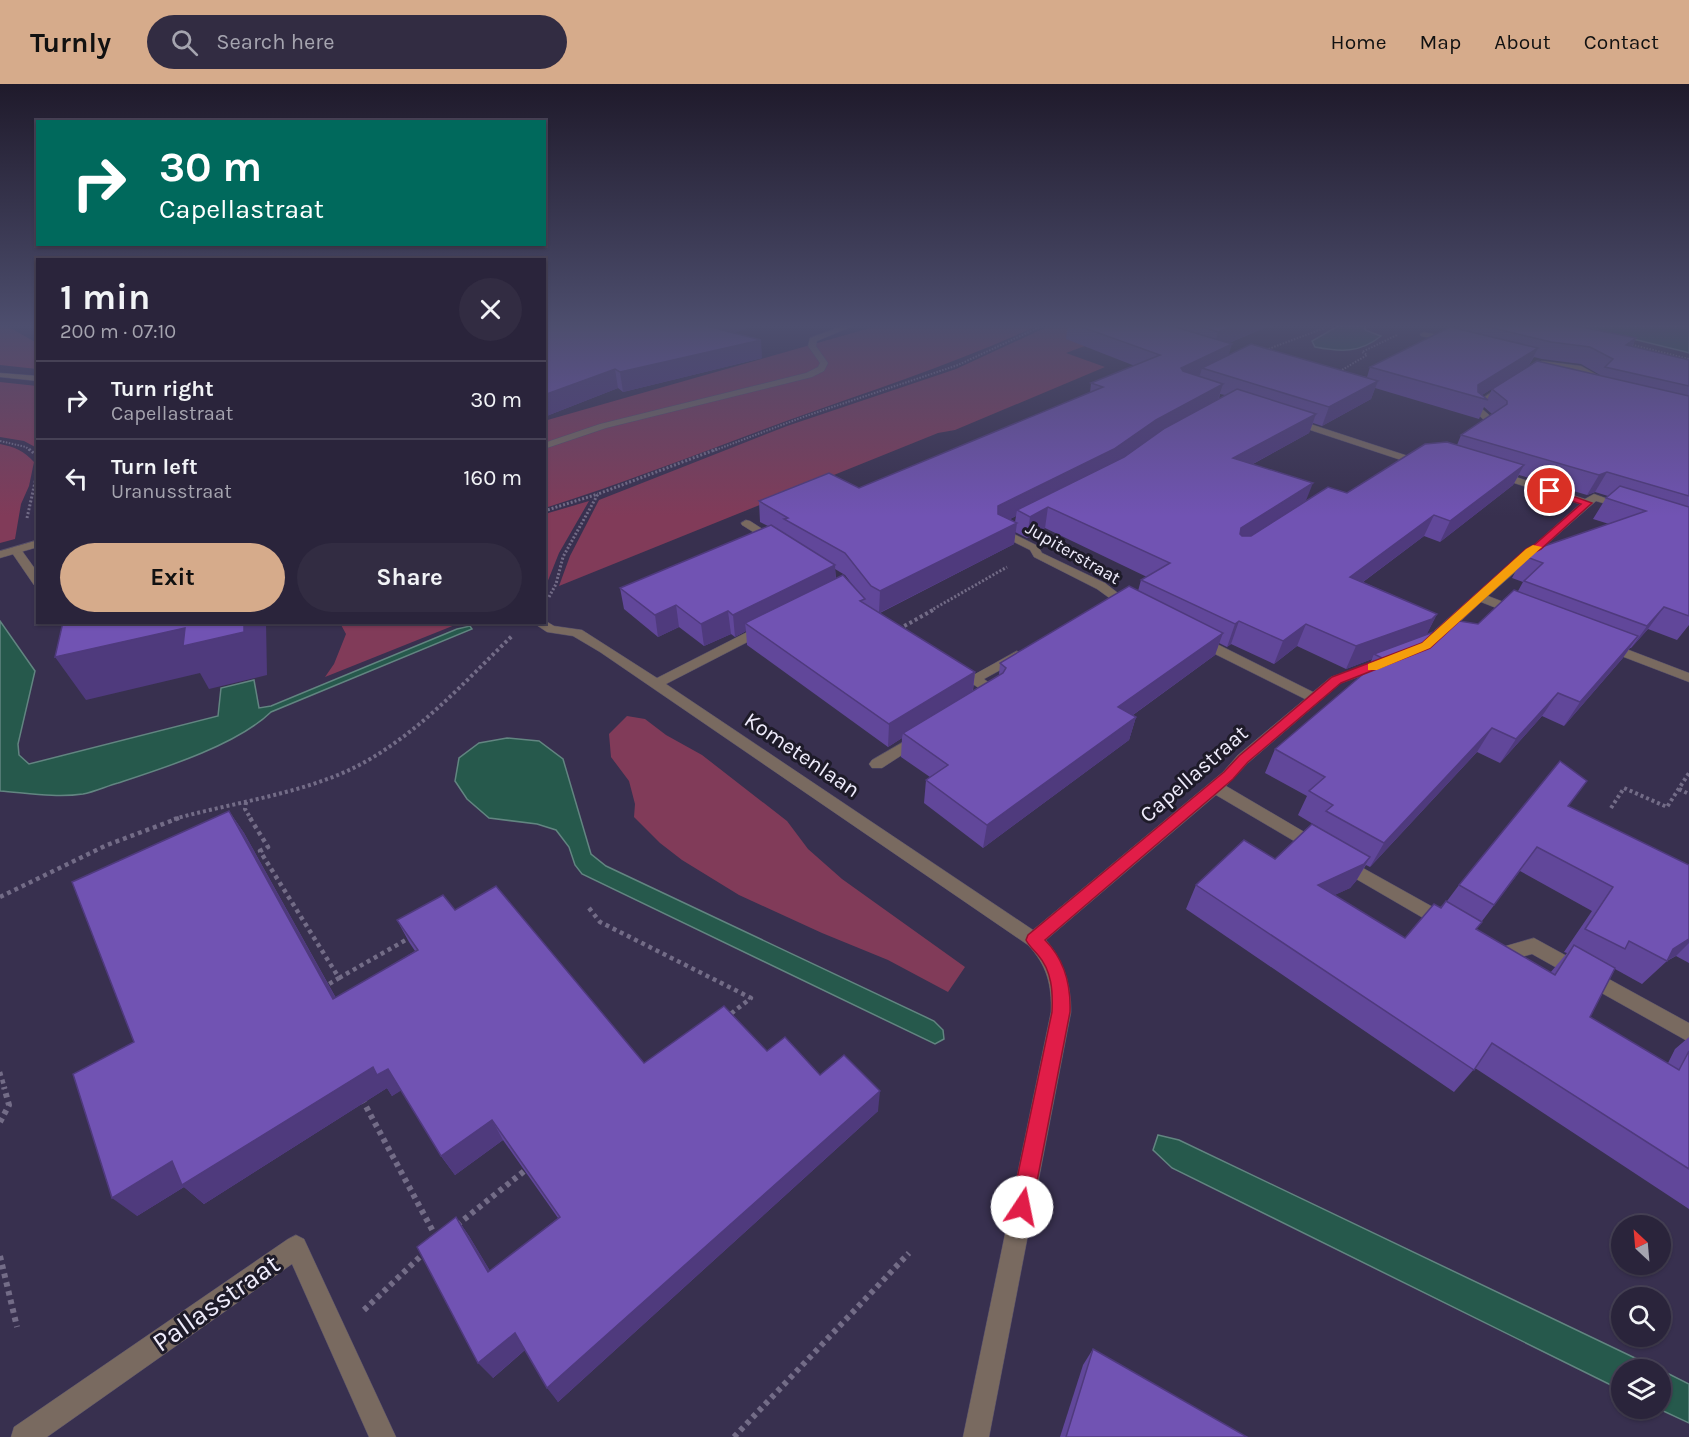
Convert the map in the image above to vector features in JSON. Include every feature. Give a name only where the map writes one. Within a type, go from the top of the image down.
[{"type":"street","points":[[546,445],[612,423],[751,389]]},
{"type":"street","points":[[1472,434],[1491,421],[1474,407],[1501,389]]},
{"type":"street","points":[[1277,417],[1403,462],[1433,457]]},
{"type":"street","points":[[1484,470],[1587,503]]},
{"type":"street","points":[[1431,641],[1594,497],[1633,509]]},
{"type":"street","name":"Jupiterstraat","points":[[1018,522],[1000,531],[1034,548],[1038,555],[1101,586],[1137,610]]},
{"type":"street","points":[[746,523],[783,546]]},
{"type":"street","points":[[0,555],[36,544]]},
{"type":"street","points":[[16,550],[36,579]]},
{"type":"street","points":[[1098,605],[1115,595]]},
{"type":"street","points":[[1480,597],[1528,616]]},
{"type":"street","points":[[657,683],[780,621]]},
{"type":"street","name":"Kometenlaan","points":[[542,624],[551,629],[577,633],[657,683],[1034,940]]},
{"type":"street","points":[[896,631],[993,691],[977,701]]},
{"type":"street","points":[[1189,636],[1315,699]]},
{"type":"street","points":[[1594,641],[1689,678]]},
{"type":"street","points":[[975,679],[1030,647]]},
{"type":"street","name":"Capellastraat","points":[[1034,940],[1215,787],[1336,680],[1399,657]]},
{"type":"street","points":[[877,764],[927,733]]},
{"type":"street","points":[[1215,787],[1460,931]]},
{"type":"street","points":[[976,1437],[1061,1012],[1060,983],[1056,968],[1045,951],[1034,940]]},
{"type":"street","points":[[1481,943],[1501,955],[1534,946],[1689,1033]]},
{"type":"street","name":"Pallasstraat","points":[[24,1437],[296,1247],[383,1437]]},
{"type":"path","points":[[546,510],[598,494],[786,423],[884,389]]},
{"type":"path","points":[[0,441],[26,447],[36,455]]},
{"type":"path","points":[[27,520],[26,513],[36,476]]},
{"type":"path","points":[[552,594],[563,557],[598,494]]},
{"type":"path","points":[[896,631],[1010,566]]},
{"type":"path","points":[[0,897],[62,864],[122,837],[176,819],[332,777],[385,750],[423,720],[519,629]]},
{"type":"path","points":[[1611,808],[1624,788],[1667,807],[1689,773]]},
{"type":"path","points":[[1679,789],[1689,794]]},
{"type":"path","points":[[246,802],[245,809],[268,847],[260,851],[339,978]]},
{"type":"path","points":[[589,908],[600,922],[751,998],[722,1020]]},
{"type":"path","points":[[321,988],[418,933]]},
{"type":"path","points":[[0,1072],[9,1105],[0,1122]]},
{"type":"path","points":[[356,1088],[437,1239]]},
{"type":"path","points":[[455,1227],[534,1163]]},
{"type":"path","points":[[367,1308],[437,1239],[446,1233]]},
{"type":"path","points":[[734,1437],[909,1253]]},
{"type":"path","points":[[0,1256],[17,1327]]},
{"type":"shaded area","points":[[0,389],[36,389],[36,447],[24,441],[0,437]]},
{"type":"shaded area","points":[[656,389],[877,389],[637,477],[546,508],[546,420]]},
{"type":"shaded area","points":[[896,389],[1052,389],[955,430],[938,433],[559,586],[570,556],[599,500],[787,426]]},
{"type":"shaded area","points":[[0,444],[19,450],[34,462],[29,486],[21,504],[15,539],[0,543]]},
{"type":"shaded area","points":[[589,501],[559,553],[546,586],[546,514]]},
{"type":"shaded area","points":[[0,621],[35,671],[18,744],[19,755],[29,764],[218,716],[221,688],[254,680],[259,708],[271,706],[457,629],[470,626],[472,629],[271,712],[239,735],[199,754],[87,793],[52,795],[0,791]]},
{"type":"shaded area","points":[[341,624],[458,624],[325,677],[334,664],[346,634]]},
{"type":"shaded area","points":[[627,716],[645,719],[666,735],[702,755],[787,821],[808,849],[842,879],[965,967],[948,992],[888,960],[739,895],[682,860],[660,843],[634,817],[635,804],[629,781],[611,757],[609,734]]},
{"type":"shaded area","points":[[507,738],[539,741],[563,759],[591,854],[606,866],[934,1021],[943,1030],[944,1039],[935,1044],[582,874],[575,865],[569,847],[556,830],[537,824],[489,818],[467,799],[455,781],[459,758],[479,743]]},
{"type":"shaded area","points":[[1158,1135],[1179,1140],[1637,1359],[1611,1359],[1611,1385],[1172,1168],[1153,1150]]},
{"type":"shaded area","points":[[1671,1375],[1689,1384],[1689,1423],[1671,1415]]},
{"type":"building","points":[[546,389],[560,389],[546,394]]},
{"type":"building","points":[[1098,389],[1213,389],[1156,420],[1114,449],[998,506],[998,514],[1017,523],[880,591],[871,586],[845,553],[784,519],[788,518],[759,501],[829,473],[859,488]]},
{"type":"building","points":[[1237,389],[1316,414],[1233,458],[1313,483],[1241,528],[1242,536],[1251,536],[1328,487],[1347,493],[1425,444],[1447,442],[1524,465],[1450,521],[1434,515],[1350,577],[1437,614],[1432,619],[1356,646],[1306,624],[1283,641],[1239,621],[1235,624],[1141,580],[1170,563],[1048,507],[1030,517],[1017,510],[1124,457],[1165,428]]},
{"type":"building","points":[[1271,389],[1363,389],[1329,407]]},
{"type":"building","points":[[1449,389],[1478,389],[1478,392],[1488,400]]},
{"type":"building","points":[[1492,389],[1659,389],[1689,396],[1689,496],[1607,472],[1599,475],[1461,435],[1507,404],[1507,401]]},
{"type":"building","points":[[1620,486],[1689,507],[1689,616],[1664,607],[1647,626],[1524,581],[1543,563],[1524,556],[1530,551],[1646,511],[1606,498]]},
{"type":"building","points":[[771,525],[835,565],[733,615],[728,611],[701,624],[676,605],[655,615],[620,588]]},
{"type":"building","points":[[843,575],[865,599],[860,601],[975,672],[889,724],[745,623]]},
{"type":"building","points":[[1129,586],[1223,633],[1118,707],[1136,717],[987,825],[926,780],[948,765],[903,733],[1003,673],[1006,668],[1000,663]]},
{"type":"building","points":[[1514,590],[1638,636],[1580,702],[1558,693],[1516,739],[1492,728],[1384,843],[1326,811],[1333,805],[1309,791],[1325,777],[1275,749],[1382,658],[1374,654],[1444,628],[1453,620],[1478,624]]},
{"type":"building","points":[[63,624],[244,624],[244,632],[183,646],[185,628],[55,657]]},
{"type":"building","points":[[1560,761],[1587,781],[1568,806],[1689,865],[1689,939],[1673,949],[1667,961],[1629,941],[1625,949],[1585,929],[1613,887],[1537,847],[1494,905],[1459,885]]},
{"type":"building","points":[[229,811],[333,999],[418,950],[397,920],[443,895],[455,910],[496,886],[644,1063],[724,1006],[767,1051],[785,1037],[820,1075],[844,1055],[880,1091],[547,1388],[515,1333],[478,1363],[417,1247],[456,1217],[488,1272],[560,1217],[492,1120],[441,1156],[388,1069],[377,1075],[373,1067],[182,1185],[172,1161],[112,1198],[73,1074],[134,1042],[72,882]]},
{"type":"building","points":[[1312,824],[1370,857],[1364,864],[1318,885],[1405,938],[1434,904],[1441,908],[1446,901],[1482,922],[1476,929],[1555,975],[1574,945],[1615,968],[1590,1017],[1679,1070],[1689,1051],[1689,1169],[1492,1043],[1474,1070],[1196,885],[1244,840],[1275,859]]},
{"type":"building","points":[[1093,1349],[1247,1437],[1066,1437]]},
{"type":"slow traffic","points":[[1372,667],[1409,654],[1426,645],[1537,547]]},
{"type":"route","points":[[1022,1207],[1061,1012],[1062,996],[1056,968],[1045,951],[1034,940],[1228,776],[1244,759],[1336,680],[1409,654],[1426,645],[1587,503],[1550,491]]}]
